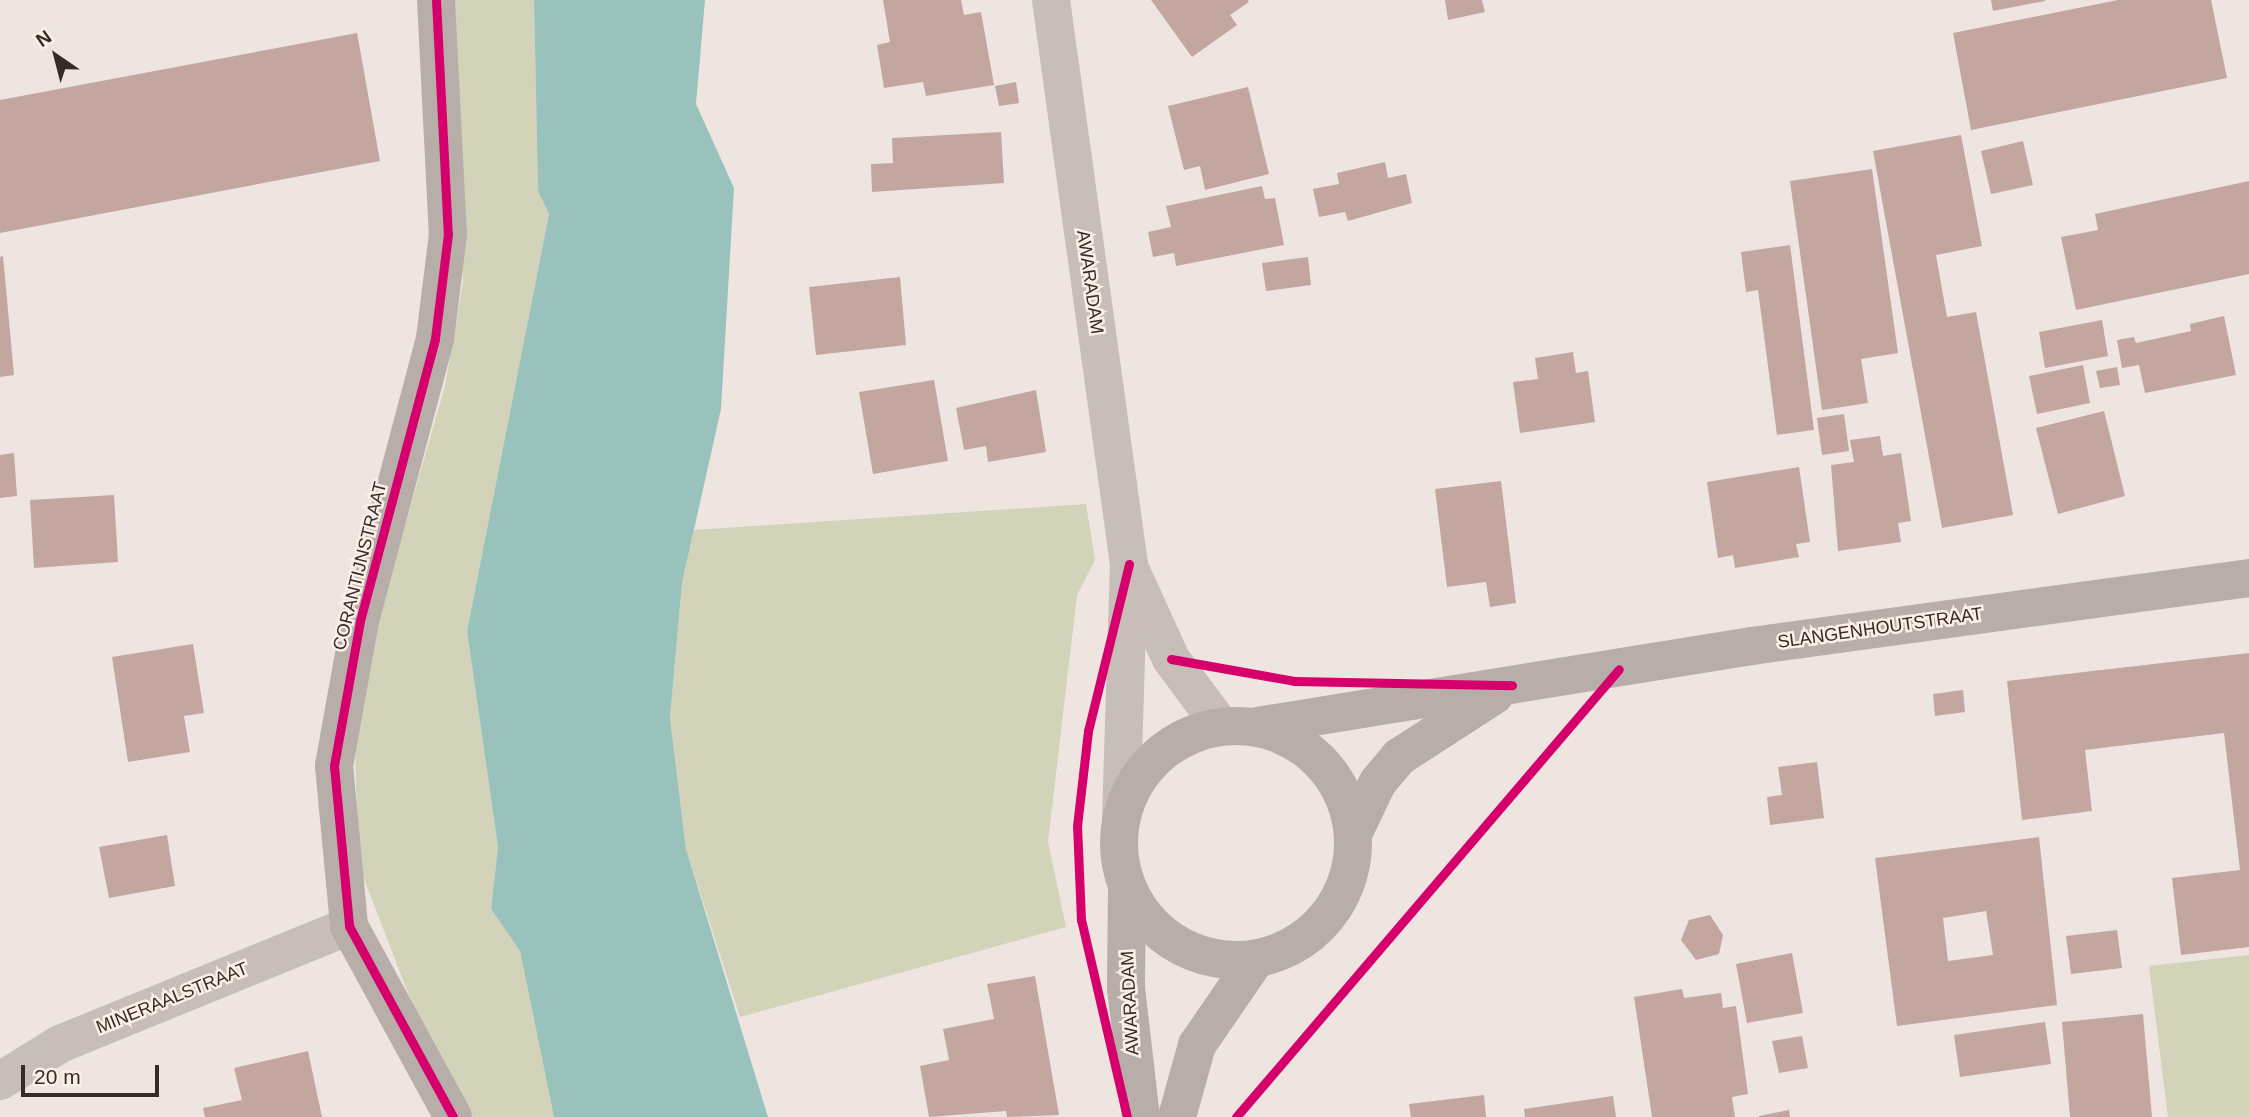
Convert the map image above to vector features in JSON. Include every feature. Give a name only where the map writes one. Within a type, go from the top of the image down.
[{"type":"main road","name":"CORANTIJNSTRAAT","points":[[436,0],[448,233],[435,339],[360,621],[334,766],[349,926],[453,1117]]},
{"type":"main road","name":"SLANGENHOUTSTRAAT","points":[[1239,726],[2249,578]]},
{"type":"main road","name":"SLANGENHOUTSTRAAT","points":[[1354,832],[1378,782],[1399,757],[1512,685]]},
{"type":"main road","points":[[1239,726],[1293,739],[1324,763],[1345,795],[1354,832],[1352,867],[1339,900],[1299,941],[1256,959],[1216,959],[1179,946],[1148,922],[1127,888],[1119,855],[1121,820],[1133,786],[1156,757],[1186,737],[1239,726]]},
{"type":"main road","name":"AWARADAM","points":[[1127,888],[1126,988],[1141,1117]]},
{"type":"main road","points":[[1177,1117],[1197,1045],[1256,959]]},
{"type":"street","name":"AWARADAM","points":[[1051,0],[1129,564],[1121,820]]},
{"type":"street","name":"AWARADAM","points":[[1129,564],[1171,659],[1239,726]]},
{"type":"street","name":"MINERAALSTRAAT","points":[[0,1081],[60,1044],[349,926]]},
{"type":"green space","points":[[452,0],[534,0],[538,191],[549,214],[467,631],[498,847],[491,909],[520,951],[554,1117],[473,1117],[416,1014],[358,863],[355,739],[379,616],[445,386],[463,282]]},
{"type":"green space","points":[[1086,504],[1095,560],[1077,595],[1048,842],[1066,927],[740,1017],[686,849],[670,718],[682,583],[694,530]]},
{"type":"green space","points":[[2249,955],[2249,1117],[2168,1117],[2149,966]]},
{"type":"water","points":[[534,0],[705,0],[696,104],[734,188],[721,409],[682,583],[670,718],[686,849],[768,1117],[554,1117],[520,951],[491,909],[498,847],[467,631],[549,214],[538,191]]},
{"type":"building","points":[[883,0],[961,0],[964,15],[981,12],[994,85],[926,96],[923,82],[884,88],[877,45],[890,42]]},
{"type":"building","points":[[1151,0],[1249,2],[1230,15],[1237,25],[1192,57]]},
{"type":"building","points":[[1445,0],[1482,0],[1485,12],[1448,20]]},
{"type":"building","points":[[1991,0],[2045,0],[2045,1],[1993,11]]},
{"type":"building","points":[[2118,0],[2211,0],[2227,78],[1971,130],[1953,33]]},
{"type":"building","points":[[357,33],[380,161],[0,233],[0,100]]},
{"type":"building","points":[[1016,82],[1019,103],[999,106],[995,86]]},
{"type":"building","points":[[1248,87],[1269,174],[1205,190],[1200,166],[1184,170],[1168,106]]},
{"type":"building","points":[[1001,132],[1004,183],[872,192],[871,164],[893,163],[892,138]]},
{"type":"building","points":[[1961,135],[1982,246],[1936,255],[1947,317],[1976,312],[2013,515],[1942,528],[1873,151]]},
{"type":"building","points":[[2023,141],[2033,185],[1991,194],[1981,151]]},
{"type":"building","points":[[1385,162],[1388,178],[1406,174],[1412,203],[1348,221],[1345,212],[1319,217],[1313,189],[1339,184],[1337,173]]},
{"type":"building","points":[[1872,169],[1898,353],[1861,359],[1868,403],[1822,410],[1790,181]]},
{"type":"building","points":[[2249,181],[2249,274],[2076,310],[2061,237],[2098,230],[2095,214]]},
{"type":"building","points":[[1262,186],[1265,199],[1275,198],[1284,245],[1176,266],[1174,253],[1153,257],[1148,232],[1171,227],[1166,206]]},
{"type":"building","points":[[1790,245],[1814,430],[1777,435],[1758,290],[1746,292],[1741,252]]},
{"type":"building","points":[[3,256],[14,375],[0,377],[0,257]]},
{"type":"building","points":[[1308,257],[1311,285],[1266,291],[1262,263]]},
{"type":"building","points":[[900,277],[906,345],[816,355],[809,287]]},
{"type":"building","points":[[2224,316],[2236,375],[2145,393],[2139,365],[2122,368],[2117,340],[2134,337],[2136,343],[2191,331],[2190,324]]},
{"type":"building","points":[[2102,320],[2108,356],[2045,368],[2039,332]]},
{"type":"building","points":[[1573,352],[1576,373],[1588,371],[1595,422],[1520,433],[1513,382],[1538,379],[1535,358]]},
{"type":"building","points":[[2083,365],[2090,403],[2037,414],[2029,376]]},
{"type":"building","points":[[2117,367],[2120,385],[2100,388],[2096,371]]},
{"type":"building","points":[[934,380],[948,461],[873,474],[859,392]]},
{"type":"building","points":[[1036,390],[1046,452],[988,462],[986,446],[964,450],[956,408]]},
{"type":"building","points":[[2104,411],[2125,496],[2058,514],[2036,428]]},
{"type":"building","points":[[1844,414],[1849,451],[1822,455],[1817,418]]},
{"type":"building","points":[[1880,436],[1883,456],[1901,453],[1911,521],[1898,523],[1901,542],[1838,551],[1831,465],[1854,462],[1850,440]]},
{"type":"building","points":[[14,453],[17,496],[0,498],[0,455]]},
{"type":"building","points":[[1799,467],[1810,542],[1796,544],[1799,557],[1735,568],[1733,555],[1718,558],[1707,482]]},
{"type":"building","points":[[1501,481],[1516,603],[1490,607],[1486,582],[1447,587],[1435,489]]},
{"type":"building","points":[[114,495],[118,562],[34,568],[30,500]]},
{"type":"building","points":[[193,644],[204,713],[184,716],[190,752],[128,762],[112,657]]},
{"type":"building","points":[[2249,653],[2249,947],[2181,955],[2172,878],[2240,870],[2224,733],[2085,750],[2092,811],[2022,820],[2007,681]]},
{"type":"building","points":[[1963,690],[1965,712],[1935,716],[1933,694]]},
{"type":"building","points":[[1817,762],[1824,818],[1770,825],[1767,797],[1782,795],[1778,767]]},
{"type":"building","points":[[167,835],[175,886],[109,898],[99,847]]},
{"type":"building","points":[[2039,837],[2057,1005],[1897,1026],[1875,858]],"holes":[[[1986,911],[1993,955],[1948,961],[1943,918]]]},
{"type":"building","points":[[1710,915],[1723,935],[1719,954],[1696,960],[1681,940],[1689,920]]},
{"type":"building","points":[[2117,930],[2122,968],[2071,974],[2066,936]]},
{"type":"building","points":[[1792,953],[1803,1013],[1747,1023],[1736,964]]},
{"type":"building","points":[[1035,976],[1059,1115],[1007,1117],[1006,1111],[929,1117],[920,1066],[949,1060],[943,1029],[994,1019],[987,984]]},
{"type":"building","points":[[1682,989],[1684,998],[1721,993],[1723,1008],[1736,1006],[1748,1094],[1732,1097],[1735,1117],[1652,1117],[1634,997]]},
{"type":"building","points":[[2143,1014],[2152,1117],[2070,1117],[2062,1022]]},
{"type":"building","points":[[2045,1022],[2051,1064],[1960,1077],[1954,1035]]},
{"type":"building","points":[[1802,1036],[1808,1068],[1779,1073],[1772,1041]]},
{"type":"building","points":[[308,1051],[322,1117],[205,1117],[203,1108],[242,1100],[234,1068]]},
{"type":"building","points":[[1484,1095],[1486,1117],[1411,1117],[1409,1104]]},
{"type":"building","points":[[1613,1096],[1616,1117],[1525,1117],[1524,1109]]},
{"type":"building","points":[[1789,1110],[1790,1117],[1759,1117],[1759,1116]]},
{"type":"cycle path","points":[[436,0],[448,234],[435,339],[360,621],[334,766],[349,926],[453,1117]]},
{"type":"cycle path","points":[[1127,1117],[1081,920],[1077,826],[1088,731],[1129,564]]},
{"type":"cycle path","points":[[1171,659],[1294,681],[1512,685]]},
{"type":"cycle path","points":[[1236,1117],[1619,669]]}]
